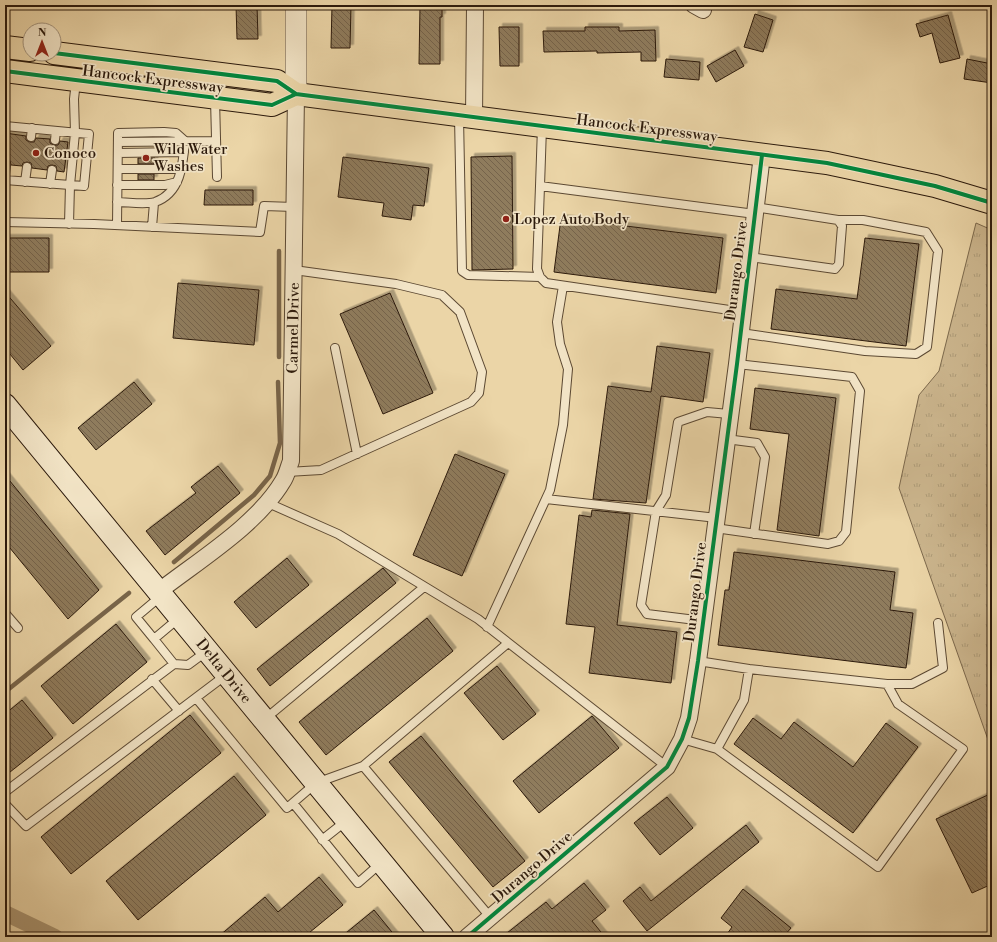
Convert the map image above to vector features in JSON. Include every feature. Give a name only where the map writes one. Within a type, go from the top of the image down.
[{"type":"main road","points":[[5,47],[22,49]]},
{"type":"main road","name":"Hancock Expressway","points":[[62,54],[277,81],[296,94],[827,163],[886,174],[936,186],[992,203]]},
{"type":"main road","name":"Hancock Expressway","points":[[5,71],[272,105],[296,94]]},
{"type":"main road","name":"Delta Drive","points":[[5,405],[443,937]]},
{"type":"street","name":"Carmel Drive","points":[[160,593],[242,527],[268,503],[284,480],[291,461],[296,5]]},
{"type":"street","points":[[466,117],[475,5]]},
{"type":"street","name":"Durango Drive","points":[[468,937],[667,767],[682,739],[689,718],[704,621],[762,155]]},
{"type":"lane","points":[[69,224],[70,185],[75,133],[74,100],[76,81]]},
{"type":"lane","points":[[215,98],[217,177]]},
{"type":"lane","points":[[466,117],[462,271],[468,275],[540,277]]},
{"type":"lane","points":[[542,127],[537,269],[540,277],[546,283],[743,312]]},
{"type":"lane","points":[[5,180],[84,186],[89,134],[56,131],[32,133],[8,129]]},
{"type":"lane","points":[[55,140],[56,131]]},
{"type":"lane","points":[[117,225],[118,133],[164,132],[176,133],[185,141],[216,141]]},
{"type":"lane","points":[[117,202],[154,202],[168,195],[177,182],[181,169],[185,141]]},
{"type":"lane","points":[[118,154],[184,152]]},
{"type":"lane","points":[[5,174],[6,165]]},
{"type":"lane","points":[[25,182],[28,167]]},
{"type":"lane","points":[[118,169],[181,169]]},
{"type":"lane","points":[[50,184],[52,170]]},
{"type":"lane","points":[[117,185],[165,185],[177,182]]},
{"type":"lane","points":[[540,186],[838,220],[863,220],[926,232],[938,251],[927,347],[916,354],[865,351],[741,333]]},
{"type":"lane","points":[[152,227],[154,202]]},
{"type":"lane","points":[[5,222],[117,225],[260,232],[264,206],[294,207]]},
{"type":"lane","points":[[750,257],[835,269],[839,264],[842,226],[838,220]]},
{"type":"lane","points":[[287,472],[321,470],[471,402],[479,393],[482,372],[460,312],[442,295],[396,284],[294,270]]},
{"type":"lane","points":[[487,627],[550,490],[563,425],[568,369],[560,344],[557,322],[563,286]]},
{"type":"lane","points":[[335,348],[357,454]]},
{"type":"lane","points":[[546,499],[656,511],[716,523],[754,534],[828,544],[839,541],[846,532],[860,391],[852,377],[737,364]]},
{"type":"lane","points":[[704,621],[647,614],[641,605],[656,511],[666,495],[678,422],[707,412],[729,414]]},
{"type":"lane","points":[[726,439],[757,443],[765,457],[754,534]]},
{"type":"lane","points":[[268,503],[338,534],[487,627],[667,767]]},
{"type":"lane","points":[[264,720],[424,587]]},
{"type":"lane","points":[[160,593],[136,618],[174,664]]},
{"type":"lane","points":[[5,613],[18,628]]},
{"type":"lane","points":[[154,639],[180,618]]},
{"type":"lane","points":[[698,661],[749,669],[887,684],[912,684],[943,668],[938,623]]},
{"type":"lane","points":[[196,698],[287,808],[316,783],[363,766],[508,643]]},
{"type":"lane","points":[[5,792],[152,679],[174,664],[188,665],[207,651]]},
{"type":"lane","points":[[717,749],[744,700],[749,669]]},
{"type":"lane","points":[[5,804],[26,826],[227,675]]},
{"type":"lane","points":[[152,679],[179,711]]},
{"type":"lane","points":[[682,739],[717,749],[878,868],[963,749],[898,704],[887,684]]},
{"type":"lane","points":[[363,766],[491,918]]},
{"type":"lane","points":[[293,803],[358,883],[382,862]]},
{"type":"lane","points":[[322,840],[347,820]]},
{"type":"green space","points":[[976,223],[992,230],[992,751],[899,488],[919,395],[939,371]]},
{"type":"building","points":[[236,5],[257,5],[258,39],[237,39]]},
{"type":"building","points":[[332,5],[351,5],[350,48],[331,48]]},
{"type":"building","points":[[420,5],[442,5],[442,17],[440,17],[440,64],[419,64]]},
{"type":"building","points":[[755,14],[773,20],[763,52],[744,47]]},
{"type":"building","points":[[948,15],[960,58],[940,63],[932,33],[920,37],[916,24]]},
{"type":"building","points":[[499,27],[519,27],[519,66],[500,66]]},
{"type":"building","points":[[585,27],[619,27],[619,31],[655,30],[656,61],[641,61],[641,52],[544,52],[543,31],[585,31]]},
{"type":"building","points":[[735,50],[744,66],[716,82],[707,66]]},
{"type":"building","points":[[666,59],[700,62],[699,80],[664,77]]},
{"type":"building","points":[[967,59],[992,64],[992,83],[964,79]]},
{"type":"building","name":"Conoco","points":[[5,133],[26,136],[26,140],[30,142],[34,142],[36,138],[50,139],[50,143],[54,145],[58,145],[60,141],[68,142],[64,172],[57,171],[56,166],[52,165],[48,166],[47,170],[32,168],[31,163],[27,162],[23,163],[22,166],[11,165],[10,161],[5,160]]},
{"type":"building","points":[[512,156],[513,269],[472,270],[471,157]]},
{"type":"building","points":[[343,157],[429,168],[424,206],[413,205],[411,220],[382,216],[384,203],[338,197]]},
{"type":"building","points":[[138,158],[155,158],[154,164],[138,164]]},
{"type":"building","points":[[138,174],[154,174],[154,180],[138,180]]},
{"type":"building","points":[[205,190],[253,190],[253,205],[204,205]]},
{"type":"building","points":[[561,218],[723,238],[716,293],[554,272]]},
{"type":"building","points":[[5,238],[49,238],[49,272],[5,272]]},
{"type":"building","points":[[865,238],[919,244],[906,346],[771,329],[776,289],[857,299]]},
{"type":"building","points":[[178,283],[259,290],[254,345],[173,338]]},
{"type":"building","points":[[5,292],[51,346],[23,370],[5,348]]},
{"type":"building","points":[[390,293],[433,393],[383,414],[340,314]]},
{"type":"building","points":[[657,346],[710,353],[703,402],[661,396],[646,503],[593,499],[608,386],[651,392]]},
{"type":"building","points":[[134,382],[152,404],[96,450],[78,428]]},
{"type":"building","points":[[755,388],[836,398],[819,536],[777,530],[789,434],[750,429]]},
{"type":"building","points":[[455,454],[505,474],[462,576],[413,555]]},
{"type":"building","points":[[218,466],[240,493],[165,555],[146,531],[196,493],[191,487]]},
{"type":"building","points":[[5,475],[99,590],[68,619],[5,542]]},
{"type":"building","points":[[592,510],[630,514],[617,625],[677,632],[671,683],[589,673],[595,627],[566,624],[579,515],[591,517]]},
{"type":"building","points":[[734,552],[895,572],[890,610],[913,613],[906,668],[718,645],[725,590],[729,590]]},
{"type":"building","points":[[287,558],[309,585],[256,628],[234,602]]},
{"type":"building","points":[[383,568],[396,583],[270,686],[257,669]]},
{"type":"building","points":[[427,618],[453,651],[326,755],[299,722]]},
{"type":"building","points":[[116,624],[147,662],[73,724],[41,686]]},
{"type":"building","points":[[497,666],[536,714],[503,740],[464,693]]},
{"type":"building","points":[[22,700],[53,738],[5,776],[5,714]]},
{"type":"building","points":[[190,715],[221,753],[71,874],[41,837]]},
{"type":"building","points":[[592,716],[619,748],[539,813],[513,781]]},
{"type":"building","points":[[753,718],[781,739],[794,722],[853,767],[886,723],[918,747],[853,833],[734,744]]},
{"type":"building","points":[[421,736],[525,861],[493,887],[389,762]]},
{"type":"building","points":[[234,776],[266,815],[138,920],[106,881]]},
{"type":"building","points":[[992,793],[992,884],[972,893],[936,819]]},
{"type":"building","points":[[667,797],[693,828],[660,855],[634,823]]},
{"type":"building","points":[[746,825],[759,842],[647,931],[623,901],[640,887],[651,901]]},
{"type":"building","points":[[319,877],[343,905],[304,937],[218,937],[265,897],[278,912]]},
{"type":"building","points":[[584,883],[606,910],[592,921],[605,937],[502,937],[546,902],[552,909]]},
{"type":"building","points":[[743,889],[791,928],[783,937],[725,937],[732,927],[721,918]]},
{"type":"building","points":[[374,910],[396,937],[341,937]]},
{"type":"waterway","points":[[279,251],[279,357]]},
{"type":"waterway","points":[[174,562],[254,495],[270,476],[280,443],[278,382]]},
{"type":"waterway","points":[[5,692],[129,593]]},
{"type":"waterway","points":[[5,913],[55,937]]},
{"type":"cycle path","points":[[62,54],[277,81],[296,94],[827,163],[935,186],[992,203]]},
{"type":"cycle path","points":[[5,71],[272,105],[296,94]]},
{"type":"cycle path","points":[[467,937],[667,767],[682,739],[689,718],[698,661],[737,364],[762,155]]},
{"type":"place","name":"Conoco","points":[[36,153]]},
{"type":"place","name":"Wild Water Washes","points":[[146,158]]},
{"type":"place","name":"Lopez Auto Body","points":[[506,219]]}]
